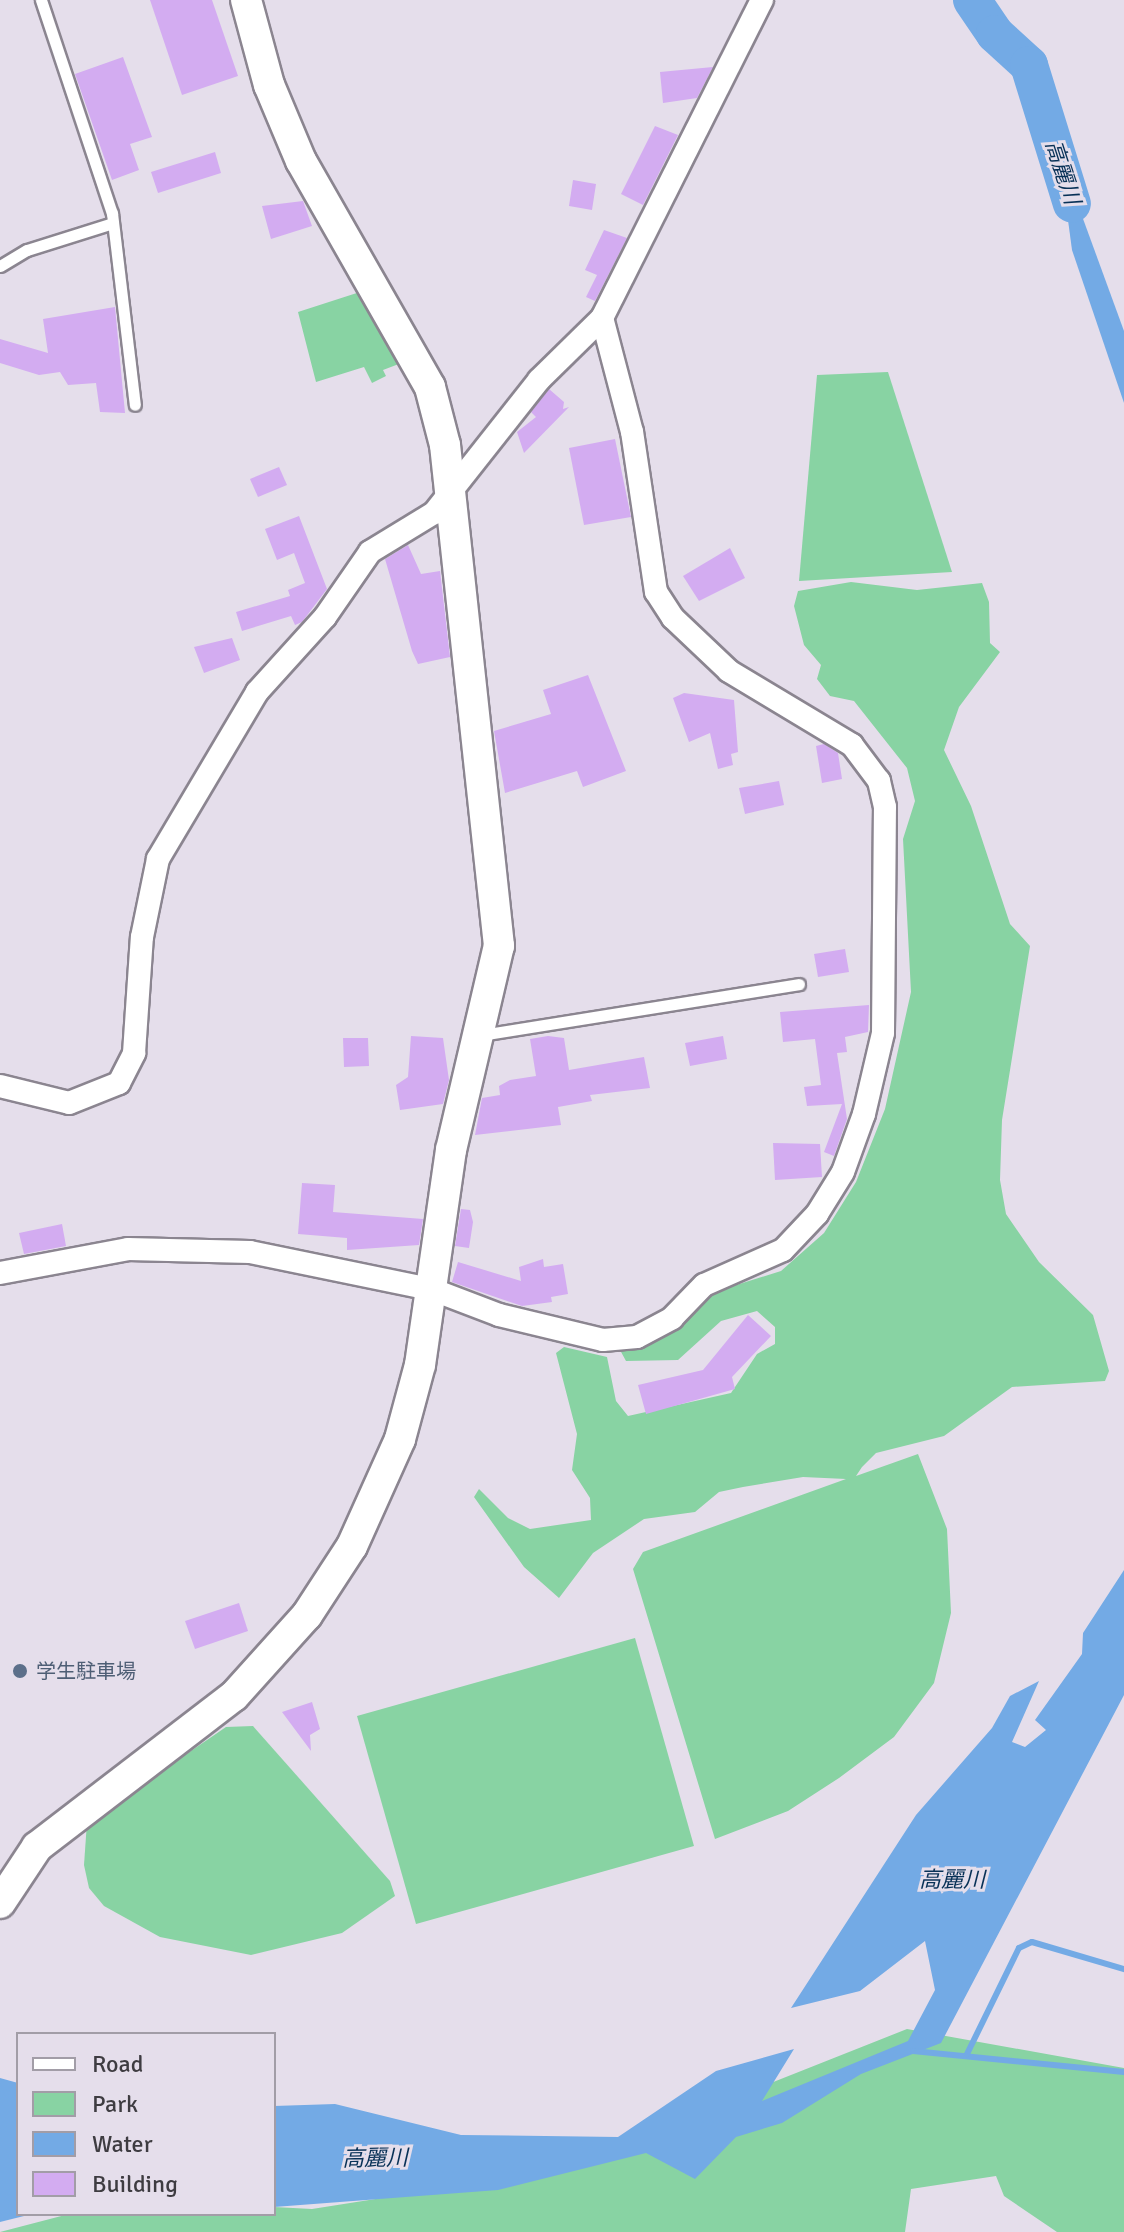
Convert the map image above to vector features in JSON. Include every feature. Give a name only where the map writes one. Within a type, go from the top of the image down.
[{"type":"street","points":[[0,1903],[37,1847],[234,1696],[307,1615],[352,1546],[400,1439],[420,1365],[451,1150],[481,1035],[499,946],[497,894],[451,494],[430,387],[325,212],[269,85],[246,0]]},
{"type":"street","points":[[0,1086],[69,1103],[119,1083],[134,1053],[142,937],[158,859],[282,659],[325,617],[370,552],[434,513],[539,380],[602,318],[762,0]]},
{"type":"street","points":[[0,1273],[128,1249],[188,1248],[250,1252],[431,1289],[499,1315],[603,1340],[637,1337],[672,1318],[704,1285],[783,1250],[817,1214],[843,1172],[864,1114],[883,1033],[885,807],[879,781],[852,745],[729,671],[673,618],[656,592],[632,432],[602,318]]},
{"type":"lane","points":[[41,0],[113,223],[135,405]]},
{"type":"lane","points":[[0,266],[27,250],[113,223]]},
{"type":"lane","points":[[481,1035],[799,984]]},
{"type":"green space","points":[[363,291],[404,362],[383,370],[386,376],[372,383],[364,367],[316,382],[298,312]]},
{"type":"green space","points":[[888,372],[952,572],[799,581],[817,375]]},
{"type":"green space","points":[[851,582],[917,590],[982,583],[989,602],[990,643],[1000,652],[959,707],[944,750],[971,806],[1010,924],[1030,946],[1002,1120],[1000,1180],[1006,1214],[1039,1262],[1093,1315],[1109,1371],[1105,1381],[1012,1387],[944,1436],[876,1453],[862,1467],[856,1476],[918,1454],[947,1529],[951,1613],[934,1683],[894,1737],[839,1778],[788,1811],[715,1839],[633,1569],[643,1552],[846,1479],[803,1477],[743,1487],[719,1492],[695,1512],[644,1519],[593,1553],[559,1598],[524,1567],[474,1497],[479,1489],[508,1518],[530,1529],[591,1520],[590,1498],[572,1470],[577,1434],[556,1353],[564,1347],[607,1357],[616,1401],[628,1416],[731,1393],[757,1354],[775,1344],[775,1327],[757,1311],[721,1321],[678,1360],[626,1361],[620,1350],[671,1332],[714,1292],[781,1271],[824,1233],[856,1182],[885,1109],[911,992],[903,839],[915,801],[907,768],[854,701],[830,696],[817,679],[821,665],[804,645],[794,606],[798,591]]},
{"type":"green space","points":[[635,1638],[694,1846],[416,1924],[357,1716]]},
{"type":"green space","points":[[253,1726],[390,1881],[395,1896],[342,1933],[251,1955],[160,1937],[104,1906],[89,1888],[84,1865],[87,1822],[226,1727]]},
{"type":"green space","points":[[907,2029],[1124,2068],[1124,2232],[1057,2232],[1004,2196],[996,2176],[911,2189],[905,2232],[0,2232],[61,2216],[276,2216],[276,2207],[312,2209],[496,2180],[738,2096]]},
{"type":"water","name":"高麗川","points":[[1059,153],[1124,331],[1124,403],[1072,250]]},
{"type":"water","name":"高麗川","points":[[1124,1570],[1124,1695],[941,2043],[861,2074],[782,2123],[736,2137],[695,2179],[646,2153],[498,2190],[276,2207],[276,2106],[335,2104],[461,2135],[618,2137],[716,2071],[794,2049],[762,2101],[908,2041],[935,1990],[925,1941],[860,1991],[791,2008],[916,1815],[992,1728],[1010,1696],[1039,1681],[1012,1742],[1025,1747],[1046,1730],[1035,1720],[1082,1654],[1083,1633]]},
{"type":"water","points":[[0,2078],[16,2082],[16,2216],[24,2216],[0,2222]]},
{"type":"building","points":[[150,0],[212,0],[238,76],[182,95]]},
{"type":"building","points":[[123,57],[152,137],[130,144],[139,170],[112,180],[75,74]]},
{"type":"building","points":[[713,67],[697,98],[663,103],[660,72]]},
{"type":"building","points":[[655,126],[678,135],[643,205],[621,194]]},
{"type":"building","points":[[215,152],[221,173],[158,193],[151,172]]},
{"type":"building","points":[[573,180],[596,184],[592,210],[569,206]]},
{"type":"building","points":[[303,201],[312,226],[271,239],[262,206]]},
{"type":"building","points":[[604,230],[627,238],[595,301],[586,297],[597,275],[585,270]]},
{"type":"building","points":[[115,307],[125,413],[100,412],[96,383],[68,385],[60,372],[39,375],[0,363],[0,339],[48,353],[43,319]]},
{"type":"building","points":[[549,389],[564,402],[563,409],[569,407],[524,453],[517,432],[536,417],[531,412]]},
{"type":"building","points":[[615,439],[631,517],[584,525],[569,448]]},
{"type":"building","points":[[279,467],[287,485],[258,497],[250,479]]},
{"type":"building","points":[[299,516],[327,589],[302,622],[295,625],[291,616],[242,631],[236,612],[290,596],[288,590],[305,583],[294,553],[277,560],[265,529]]},
{"type":"building","points":[[408,545],[421,574],[440,571],[450,657],[418,664],[412,651],[385,559]]},
{"type":"building","points":[[730,548],[745,578],[699,601],[683,576]]},
{"type":"building","points":[[232,638],[240,660],[204,673],[194,647]]},
{"type":"building","points":[[588,675],[626,771],[583,787],[577,771],[505,793],[494,731],[551,714],[543,690]]},
{"type":"building","points":[[684,693],[734,700],[738,752],[731,754],[733,765],[718,769],[710,733],[689,742],[673,698]]},
{"type":"building","points":[[824,744],[838,753],[842,779],[822,783],[816,746]]},
{"type":"building","points":[[779,781],[784,805],[745,814],[739,788]]},
{"type":"building","points":[[845,949],[849,972],[818,977],[814,954]]},
{"type":"building","points":[[869,1005],[868,1032],[845,1037],[847,1052],[837,1053],[847,1119],[834,1156],[824,1152],[842,1104],[807,1106],[804,1087],[821,1085],[815,1039],[783,1042],[780,1012]]},
{"type":"building","points":[[411,1036],[443,1038],[449,1080],[443,1104],[400,1110],[396,1085],[408,1077]]},
{"type":"building","points":[[548,1036],[564,1038],[569,1070],[644,1057],[650,1088],[590,1095],[592,1101],[558,1107],[561,1125],[475,1135],[482,1098],[500,1095],[499,1086],[510,1080],[536,1076],[530,1039]]},
{"type":"building","points":[[723,1036],[727,1059],[690,1066],[685,1043]]},
{"type":"building","points":[[343,1038],[368,1038],[369,1066],[344,1067]]},
{"type":"building","points":[[773,1143],[820,1144],[822,1177],[775,1180]]},
{"type":"building","points":[[302,1183],[335,1185],[333,1212],[423,1219],[419,1245],[347,1250],[347,1238],[298,1234]]},
{"type":"building","points":[[461,1209],[470,1210],[473,1222],[469,1248],[455,1246]]},
{"type":"building","points":[[62,1224],[66,1246],[24,1254],[19,1233]]},
{"type":"building","points":[[543,1259],[544,1267],[563,1264],[568,1294],[551,1297],[552,1302],[522,1306],[452,1282],[458,1262],[521,1281],[519,1267]]},
{"type":"building","points":[[748,1315],[771,1336],[732,1377],[735,1389],[646,1414],[638,1385],[703,1370]]},
{"type":"building","points":[[239,1603],[248,1631],[195,1649],[185,1621]]},
{"type":"building","points":[[312,1702],[320,1729],[310,1735],[311,1751],[282,1712]]},
{"type":"waterway","name":"高麗川","points":[[972,0],[995,34],[1029,65],[1072,204]]},
{"type":"waterway","points":[[967,2054],[1019,1948],[1032,1942],[1124,1969]]},
{"type":"waterway","points":[[913,2051],[1124,2072]]},
{"type":"place","name":"学生駐車場","points":[[20,1671]]}]
